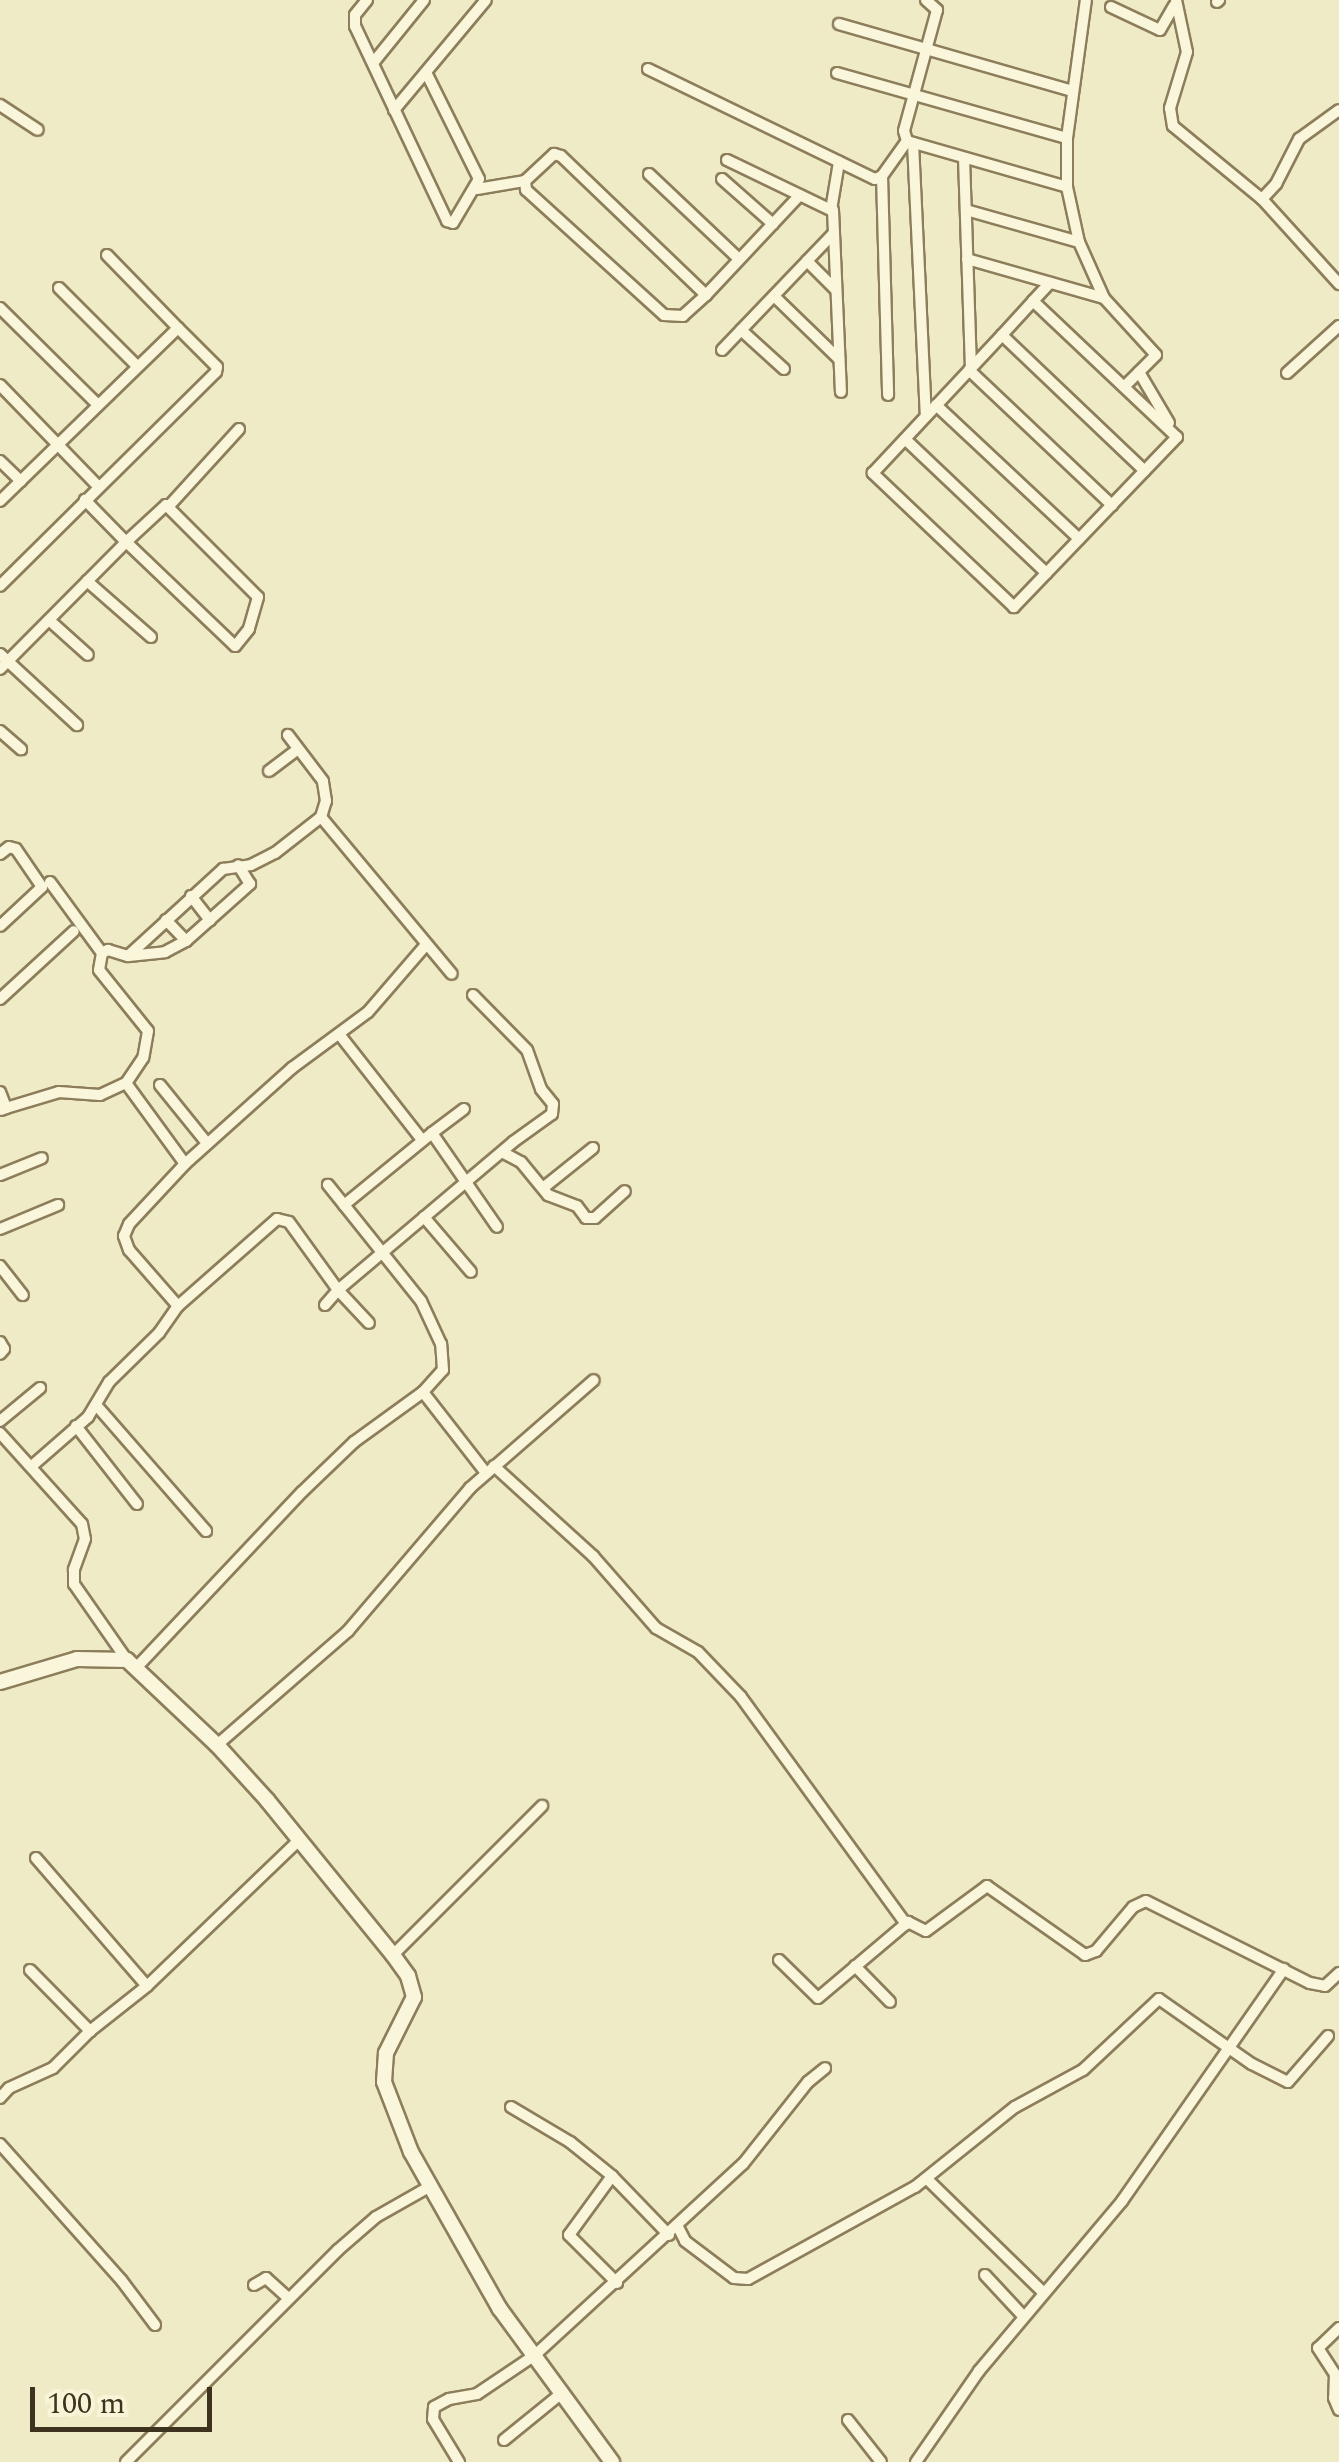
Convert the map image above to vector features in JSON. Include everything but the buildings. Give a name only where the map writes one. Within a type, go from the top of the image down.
[{"type":"street","points":[[366,0],[354,22],[448,222],[458,220],[477,188],[477,173],[426,72]]},
{"type":"street","points":[[373,62],[424,0]]},
{"type":"street","points":[[394,110],[486,0]]},
{"type":"street","points":[[926,0],[937,10],[904,132],[926,416]]},
{"type":"street","points":[[1086,0],[1067,138],[1067,187],[1079,242],[1104,298],[1156,355],[1124,387]]},
{"type":"street","points":[[1111,7],[1160,30],[1175,2]]},
{"type":"street","points":[[1175,2],[1188,52],[1170,120],[1182,136],[1262,199],[1339,284]]},
{"type":"street","points":[[840,24],[1072,91]]},
{"type":"street","points":[[648,69],[875,179],[882,176],[907,145]]},
{"type":"street","points":[[837,73],[1067,138]]},
{"type":"street","points":[[0,105],[38,130]]},
{"type":"street","points":[[1262,199],[1276,184],[1299,139],[1339,110]]},
{"type":"street","points":[[907,145],[1067,187]]},
{"type":"street","points":[[477,188],[525,182],[554,154],[561,156],[706,295]]},
{"type":"street","points":[[964,158],[970,369],[1112,505]]},
{"type":"street","points":[[727,160],[834,210]]},
{"type":"street","points":[[839,162],[834,232],[840,392]]},
{"type":"street","points":[[649,174],[740,259]]},
{"type":"street","points":[[882,176],[888,396]]},
{"type":"street","points":[[722,179],[773,224]]},
{"type":"street","points":[[525,182],[526,190],[664,315],[683,316],[800,195]]},
{"type":"street","points":[[966,210],[1079,242]]},
{"type":"street","points":[[722,350],[834,232]]},
{"type":"street","points":[[0,586],[216,372],[217,367],[199,346],[107,255]]},
{"type":"street","points":[[968,260],[1104,298]]},
{"type":"street","points":[[807,261],[836,290]]},
{"type":"street","points":[[1050,283],[872,473],[1014,607],[1177,437]]},
{"type":"street","points":[[59,288],[137,366]]},
{"type":"street","points":[[774,296],[839,360]]},
{"type":"street","points":[[1033,301],[1177,437]]},
{"type":"street","points":[[0,308],[98,405]]},
{"type":"street","points":[[1287,373],[1339,326]]},
{"type":"street","points":[[0,501],[178,328]]},
{"type":"street","points":[[741,330],[784,369]]},
{"type":"street","points":[[1002,335],[1145,470]]},
{"type":"street","points":[[1139,372],[1177,437]]},
{"type":"street","points":[[0,385],[99,487]]},
{"type":"street","points":[[936,404],[1079,539]]},
{"type":"street","points":[[77,725],[2,661],[169,506],[239,428]]},
{"type":"street","points":[[904,438],[1046,573]]},
{"type":"street","points":[[0,461],[21,481]]},
{"type":"street","points":[[85,500],[235,646],[249,628],[258,597],[169,506]]},
{"type":"street","points":[[87,581],[150,637]]},
{"type":"street","points":[[49,620],[88,655]]},
{"type":"street","points":[[0,732],[21,750]]},
{"type":"street","points":[[128,956],[223,868],[251,865],[275,853],[321,817],[326,789],[288,735]]},
{"type":"street","points":[[269,772],[298,749]]},
{"type":"street","points":[[321,817],[452,974]]},
{"type":"street","points":[[0,854],[8,847],[16,849],[42,887],[0,926]]},
{"type":"street","points":[[50,882],[102,953],[128,956],[165,952],[186,941],[250,884],[238,864]]},
{"type":"street","points":[[191,896],[210,920]]},
{"type":"street","points":[[166,920],[186,941]]},
{"type":"street","points":[[0,999],[74,931]]},
{"type":"street","points":[[178,1306],[140,1266],[124,1236],[129,1224],[207,1143],[292,1068],[381,1000],[425,946]]},
{"type":"street","points":[[0,1092],[3,1109],[59,1092],[100,1094],[126,1083],[143,1058],[148,1032],[98,970],[102,953]]},
{"type":"street","points":[[325,1305],[381,1253],[552,1114],[554,1104],[541,1089],[527,1050],[472,995]]},
{"type":"street","points":[[339,1034],[466,1183],[496,1227]]},
{"type":"street","points":[[126,1083],[184,1164]]},
{"type":"street","points":[[160,1085],[207,1143]]},
{"type":"street","points":[[344,1205],[464,1109]]},
{"type":"street","points":[[543,1188],[592,1148]]},
{"type":"street","points":[[502,1152],[521,1162],[548,1195],[577,1206],[586,1218],[595,1218],[625,1191]]},
{"type":"street","points":[[0,1176],[42,1158]]},
{"type":"street","points":[[132,1664],[354,1442],[424,1392],[443,1370],[441,1344],[421,1301],[328,1184]]},
{"type":"street","points":[[0,1229],[58,1205]]},
{"type":"street","points":[[424,1217],[471,1272]]},
{"type":"street","points":[[34,1465],[96,1406],[109,1382],[160,1333],[178,1306],[280,1218],[291,1224],[338,1290],[369,1324]]},
{"type":"street","points":[[0,1266],[23,1295]]},
{"type":"street","points":[[0,1342],[4,1348],[0,1354]]},
{"type":"street","points":[[217,1745],[348,1631],[414,1550],[490,1469],[594,1380]]},
{"type":"street","points":[[0,1421],[40,1388]]},
{"type":"street","points":[[424,1392],[490,1469],[593,1556],[656,1628],[698,1652],[742,1697],[906,1924],[926,1931],[987,1886],[1088,1956],[1133,1907],[1146,1901],[1323,1986],[1339,1973]]},
{"type":"street","points":[[96,1406],[206,1531]]},
{"type":"street","points":[[76,1426],[138,1504]]},
{"type":"street","points":[[0,1433],[34,1465],[82,1524],[86,1539],[74,1570],[74,1584],[132,1664],[217,1745],[408,1976],[414,1998],[386,2053],[384,2082],[429,2188],[487,2289],[612,2462]]},
{"type":"street","points":[[0,1682],[77,1659],[132,1664]]},
{"type":"street","points":[[393,1954],[542,1806]]},
{"type":"street","points":[[0,2098],[9,2088],[52,2068],[90,2031],[147,1986],[299,1840]]},
{"type":"street","points":[[36,1858],[147,1986]]},
{"type":"street","points":[[779,1960],[817,1998],[906,1924]]},
{"type":"street","points":[[855,1966],[890,2002]]},
{"type":"street","points":[[30,1970],[90,2031]]},
{"type":"street","points":[[921,2460],[1024,2317],[1122,2201],[1284,1970]]},
{"type":"street","points":[[678,2225],[685,2241],[734,2278],[744,2280],[926,2179],[1015,2106],[1083,2070],[1156,2000],[1161,1999],[1228,2048],[1290,2082],[1328,2036]]},
{"type":"street","points":[[459,2462],[433,2419],[434,2407],[449,2399],[478,2394],[535,2355],[743,2164],[808,2082],[825,2068]]},
{"type":"street","points":[[511,2108],[570,2142],[612,2176],[669,2235]]},
{"type":"street","points":[[0,2144],[122,2280],[154,2325]]},
{"type":"street","points":[[612,2176],[569,2235],[617,2283]]},
{"type":"street","points":[[926,2179],[1044,2293]]},
{"type":"street","points":[[126,2462],[287,2297],[376,2217],[429,2188]]},
{"type":"street","points":[[985,2275],[1024,2317]]},
{"type":"street","points":[[254,2285],[266,2278],[287,2297]]},
{"type":"street","points":[[1339,2328],[1318,2348],[1335,2374],[1334,2401],[1339,2410]]},
{"type":"street","points":[[504,2440],[563,2392]]},
{"type":"street","points":[[848,2420],[881,2462]]}]
